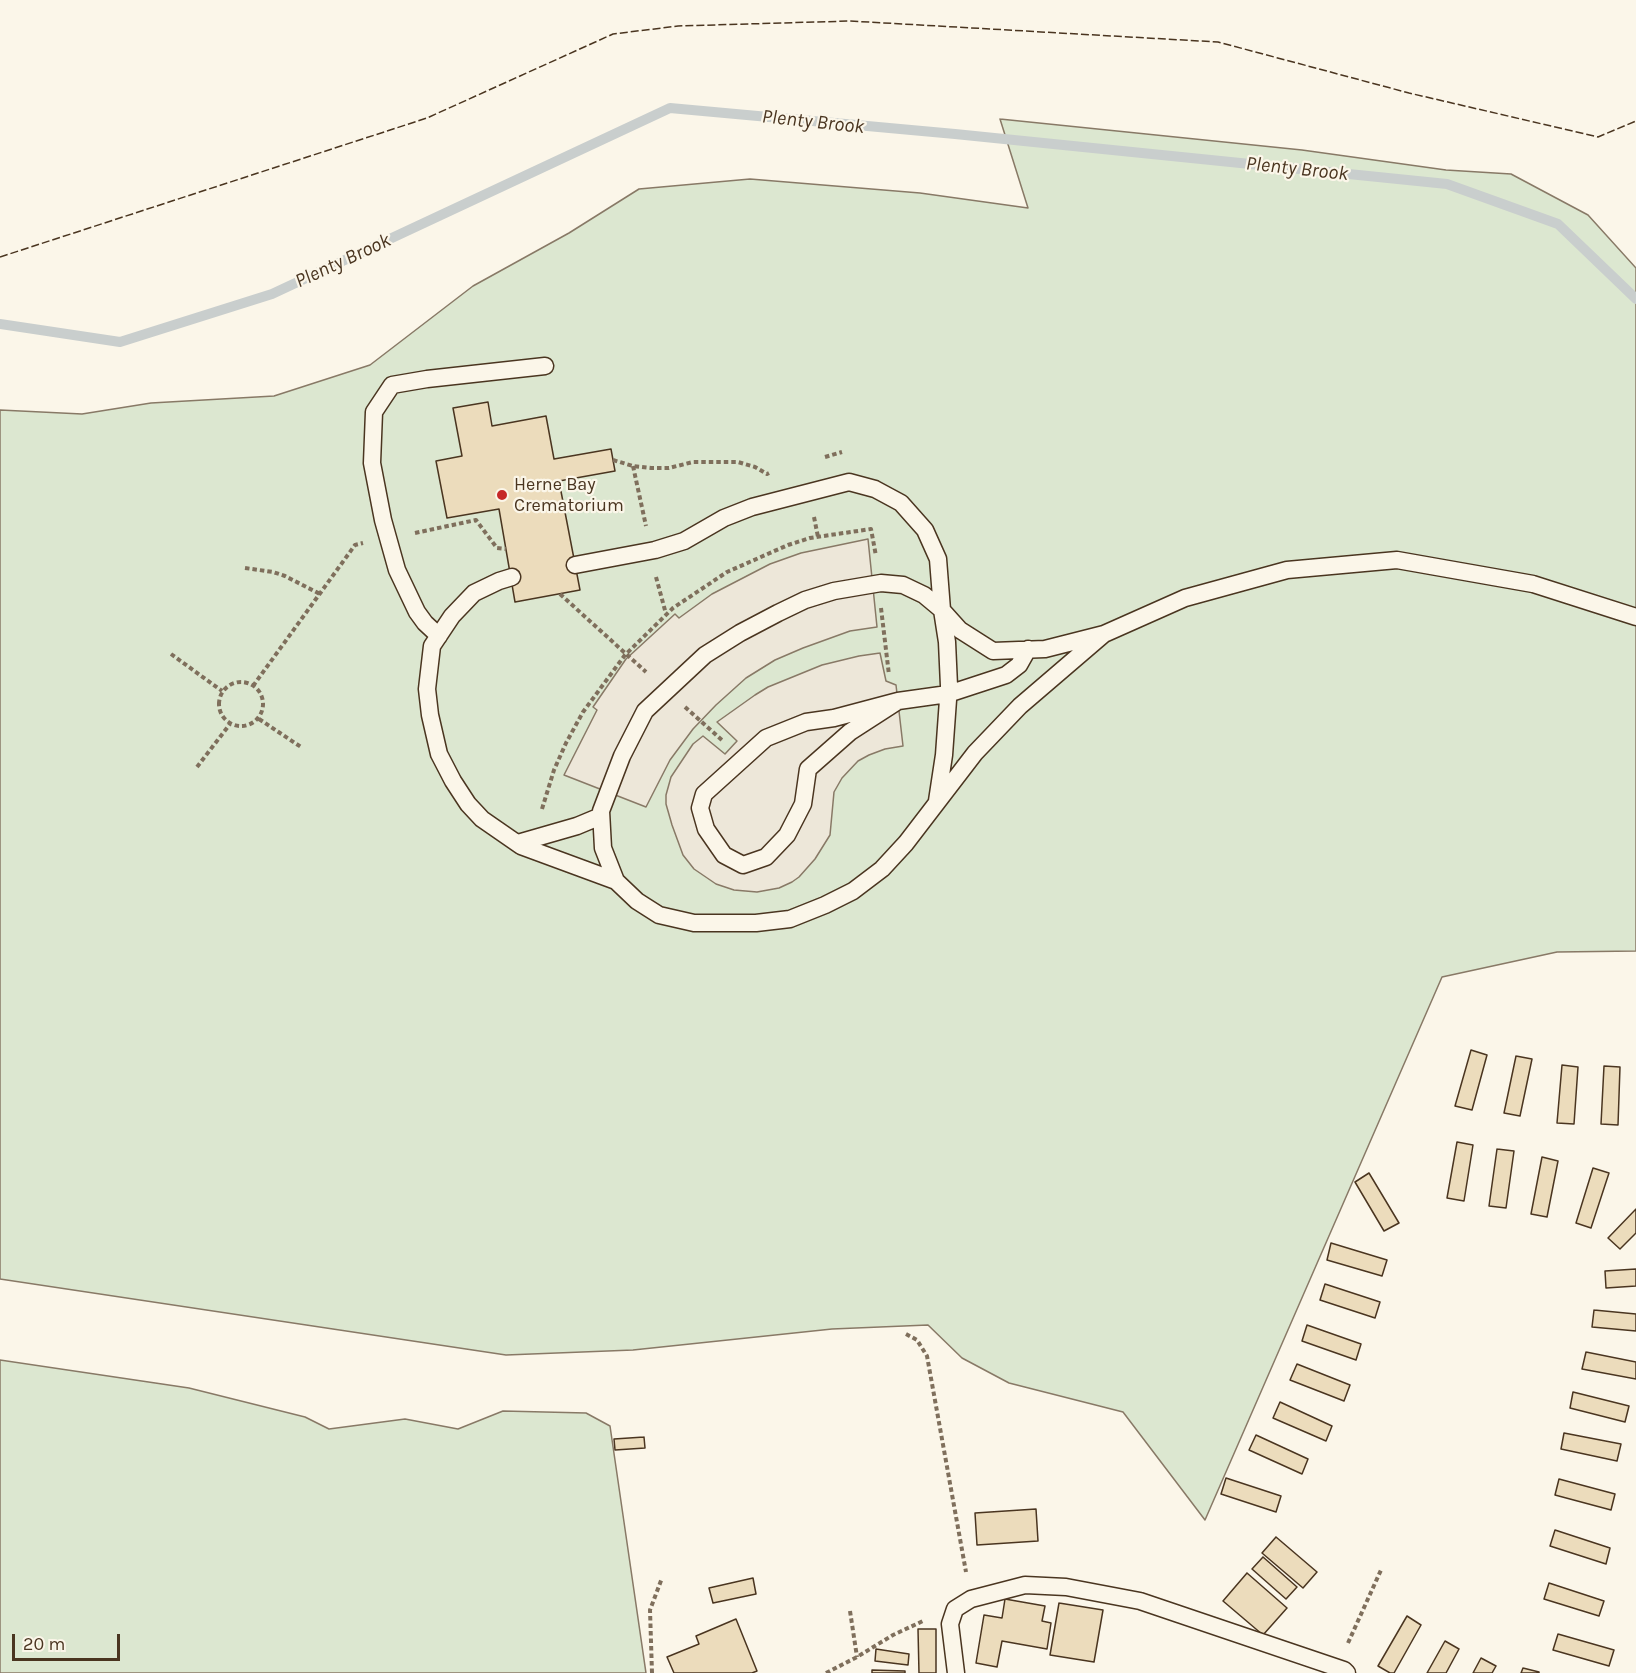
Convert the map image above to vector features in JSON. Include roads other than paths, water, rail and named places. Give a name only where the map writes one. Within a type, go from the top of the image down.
[{"type":"lane","points":[[439,636],[417,612],[397,570],[383,520],[372,463],[374,412],[392,386],[427,379],[545,366]]},
{"type":"lane","points":[[575,565],[655,550],[684,541],[724,518],[752,507],[849,482],[876,489],[901,503],[925,530],[938,559],[946,642],[948,694],[944,755],[937,803]]},
{"type":"lane","points":[[616,881],[603,848],[601,811],[622,756],[645,711],[705,655],[740,633],[805,600],[834,591],[881,583],[903,585],[924,594],[960,630],[993,651],[1045,649],[1104,634],[1185,598],[1287,570],[1397,561],[1533,584],[1636,617]]},
{"type":"lane","points":[[512,578],[499,581],[474,593],[452,616],[432,646],[427,689],[430,715],[439,754],[453,781],[468,804],[482,819],[518,843],[616,881],[637,901],[659,915],[693,923],[756,923],[790,919],[852,891],[882,869],[906,843],[975,753],[1020,706],[1104,634]]},
{"type":"lane","points":[[898,701],[850,732],[808,769],[803,804],[786,835],[766,857],[743,865],[724,855],[706,829],[700,808],[704,794],[766,738],[806,722],[834,718],[898,701],[948,694],[1006,675],[1019,665],[1028,649]]},
{"type":"lane","points":[[518,843],[577,826],[601,816]]},
{"type":"lane","points":[[956,1673],[950,1624],[955,1609],[971,1599],[1025,1585],[1076,1588],[1140,1601],[1345,1672]]},
{"type":"waterway","name":"Plenty Brook","points":[[0,324],[120,342],[272,294],[670,108],[955,134],[1447,184],[1558,224],[1636,299]]},
{"type":"place","name":"Herne Bay Crematorium","points":[[502,495]]}]
